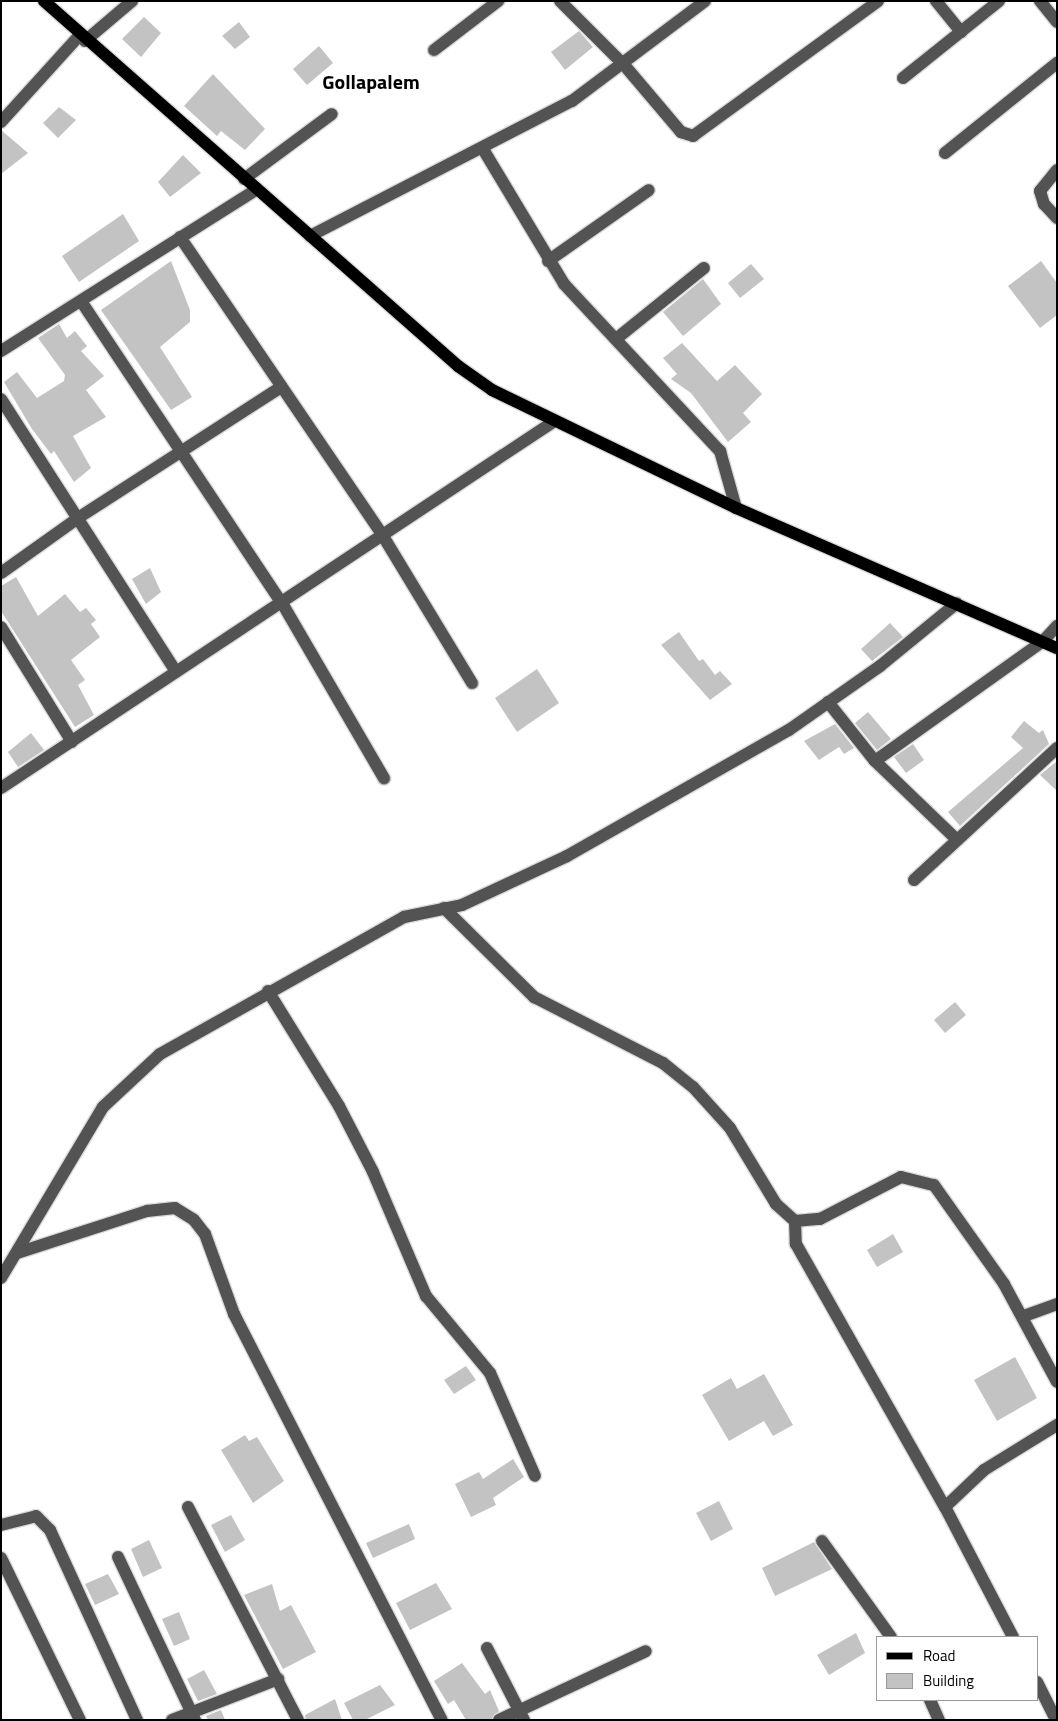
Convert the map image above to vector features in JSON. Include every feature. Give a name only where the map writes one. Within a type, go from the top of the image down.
[{"type":"main road","points":[[44,1],[82,39],[458,366],[492,390],[553,422],[736,508],[1057,648]]},
{"type":"street","points":[[1,122],[82,39],[132,1]]},
{"type":"street","points":[[434,50],[498,1]]},
{"type":"street","points":[[560,1],[625,66],[681,132],[694,136],[878,1]]},
{"type":"street","points":[[310,236],[483,149],[572,101],[625,66],[705,1]]},
{"type":"street","points":[[936,1],[961,32]]},
{"type":"street","points":[[902,78],[1000,1]]},
{"type":"street","points":[[1040,1],[1057,22]]},
{"type":"street","points":[[945,153],[1057,63]]},
{"type":"street","points":[[244,179],[332,114]]},
{"type":"street","points":[[483,149],[548,261],[616,339],[714,443],[727,466],[736,508]]},
{"type":"street","points":[[1057,170],[1040,190],[1044,204],[1057,218]]},
{"type":"street","points":[[1,351],[256,190]]},
{"type":"street","points":[[548,261],[649,190]]},
{"type":"street","points":[[180,238],[383,536],[472,683]]},
{"type":"street","points":[[616,339],[704,268]]},
{"type":"street","points":[[80,301],[282,604],[384,778]]},
{"type":"street","points":[[1,573],[78,518],[280,387]]},
{"type":"street","points":[[1,398],[176,672]]},
{"type":"street","points":[[1,788],[282,604],[553,422]]},
{"type":"street","points":[[1,1278],[89,1129],[130,1078],[160,1054],[268,991],[404,917],[462,905],[568,856],[789,730],[957,603]]},
{"type":"street","points":[[875,761],[1043,641],[1057,626]]},
{"type":"street","points":[[1,627],[72,742]]},
{"type":"street","points":[[828,702],[875,761],[957,840]]},
{"type":"street","points":[[914,880],[1057,748]]},
{"type":"street","points":[[444,908],[534,997],[663,1063],[693,1087],[730,1128],[776,1204],[795,1221],[796,1244],[945,1507],[1012,1636]]},
{"type":"street","points":[[268,991],[343,1114],[426,1296],[490,1373],[535,1476]]},
{"type":"street","points":[[795,1221],[820,1219],[888,1180],[911,1176],[922,1179],[942,1194],[1024,1316],[1057,1382]]},
{"type":"street","points":[[17,1253],[147,1211],[175,1208],[194,1220],[206,1234],[234,1314],[442,1720]]},
{"type":"street","points":[[1024,1316],[1057,1304]]},
{"type":"street","points":[[945,1507],[984,1470],[1057,1424]]},
{"type":"street","points":[[188,1507],[298,1720]]},
{"type":"street","points":[[1,1525],[36,1516],[50,1530],[137,1720]]},
{"type":"street","points":[[822,1541],[889,1636]]},
{"type":"street","points":[[118,1557],[193,1716]]},
{"type":"street","points":[[1,1558],[80,1720]]},
{"type":"street","points":[[487,1648],[522,1714]]},
{"type":"street","points":[[499,1720],[522,1714],[646,1651]]},
{"type":"street","points":[[172,1720],[193,1716],[278,1679]]},
{"type":"street","points":[[1038,1684],[1056,1720]]},
{"type":"street","points":[[930,1701],[940,1720]]},
{"type":"building","points":[[144,17],[161,33],[141,57],[122,39]]},
{"type":"building","points":[[239,22],[250,37],[235,49],[222,36]]},
{"type":"building","points":[[579,31],[593,47],[565,70],[551,52]]},
{"type":"building","points":[[319,46],[333,63],[307,85],[293,69]]},
{"type":"building","points":[[213,74],[265,129],[245,150],[221,131],[217,136],[184,106]]},
{"type":"building","points":[[59,107],[76,120],[58,138],[43,123]]},
{"type":"building","points":[[1,130],[28,153],[1,174]]},
{"type":"building","points":[[183,155],[201,173],[170,197],[158,182]]},
{"type":"building","points":[[123,214],[139,241],[79,282],[62,256]]},
{"type":"building","points":[[171,261],[190,310],[190,322],[160,347],[192,397],[171,410],[101,310]]},
{"type":"building","points":[[1041,261],[1057,283],[1057,315],[1040,328],[1008,286]]},
{"type":"building","points":[[751,264],[764,279],[740,298],[728,283]]},
{"type":"building","points":[[703,279],[721,304],[683,336],[663,312]]},
{"type":"building","points":[[59,324],[67,338],[75,331],[87,346],[81,351],[104,376],[86,390],[106,417],[73,436],[91,468],[74,482],[54,451],[51,454],[32,429],[4,382],[17,372],[37,398],[64,381],[65,375],[38,338]]},
{"type":"building","points":[[682,343],[717,381],[735,365],[762,394],[743,413],[751,422],[728,442],[691,393],[671,379],[677,374],[663,358]]},
{"type":"building","points":[[150,568],[161,592],[146,604],[132,579]]},
{"type":"building","points":[[16,577],[38,616],[65,594],[80,612],[86,608],[96,620],[91,624],[100,637],[71,660],[85,680],[78,685],[94,715],[75,727],[1,611],[1,586]]},
{"type":"building","points":[[890,623],[903,637],[872,661],[861,649]]},
{"type":"building","points":[[679,632],[699,661],[703,659],[715,675],[720,671],[732,684],[710,700],[661,645]]},
{"type":"building","points":[[537,669],[559,703],[517,732],[495,698]]},
{"type":"building","points":[[868,712],[891,739],[877,750],[855,723]]},
{"type":"building","points":[[1024,721],[1039,733],[1043,730],[1049,744],[960,826],[948,812],[1023,748],[1011,737]]},
{"type":"building","points":[[835,724],[854,748],[844,754],[839,747],[819,760],[804,741]]},
{"type":"building","points":[[31,733],[44,750],[18,767],[8,752]]},
{"type":"building","points":[[913,744],[924,760],[906,773],[894,757]]},
{"type":"building","points":[[1057,761],[1057,791],[1040,775]]},
{"type":"building","points":[[955,1002],[966,1015],[945,1033],[934,1020]]},
{"type":"building","points":[[893,1234],[903,1252],[877,1267],[867,1250]]},
{"type":"building","points":[[1015,1357],[1037,1398],[997,1421],[974,1380]]},
{"type":"building","points":[[466,1366],[476,1380],[454,1394],[444,1380]]},
{"type":"building","points":[[764,1374],[793,1425],[773,1436],[764,1421],[729,1441],[702,1395],[731,1378],[737,1389]]},
{"type":"building","points":[[245,1435],[249,1441],[257,1437],[284,1481],[253,1503],[221,1450]]},
{"type":"building","points":[[513,1459],[524,1477],[493,1498],[496,1505],[471,1517],[455,1484],[479,1472],[483,1479]]},
{"type":"building","points":[[719,1501],[733,1529],[711,1541],[696,1513]]},
{"type":"building","points":[[231,1515],[245,1540],[225,1552],[211,1525]]},
{"type":"building","points":[[409,1524],[415,1539],[373,1558],[366,1543]]},
{"type":"building","points":[[149,1540],[162,1568],[143,1577],[131,1549]]},
{"type":"building","points":[[814,1542],[832,1569],[775,1596],[762,1568]]},
{"type":"building","points":[[108,1574],[119,1594],[95,1605],[85,1584]]},
{"type":"building","points":[[436,1583],[452,1609],[410,1630],[396,1603]]},
{"type":"building","points":[[272,1584],[280,1611],[291,1605],[316,1652],[283,1669],[244,1595]]},
{"type":"building","points":[[179,1612],[190,1639],[174,1646],[162,1619]]},
{"type":"building","points":[[856,1633],[865,1653],[829,1675],[817,1655]]},
{"type":"building","points":[[462,1663],[485,1694],[490,1690],[499,1711],[491,1720],[466,1720],[454,1700],[448,1704],[434,1681]]},
{"type":"building","points":[[204,1670],[217,1694],[198,1701],[187,1679]]},
{"type":"building","points":[[380,1685],[395,1705],[365,1720],[353,1720],[344,1703]]},
{"type":"building","points":[[335,1699],[342,1720],[306,1720],[305,1715]]},
{"type":"building","points":[[221,1710],[225,1720],[208,1720],[206,1716]]},
{"type":"district","name":"Gollapalem","points":[[371,81]]}]
